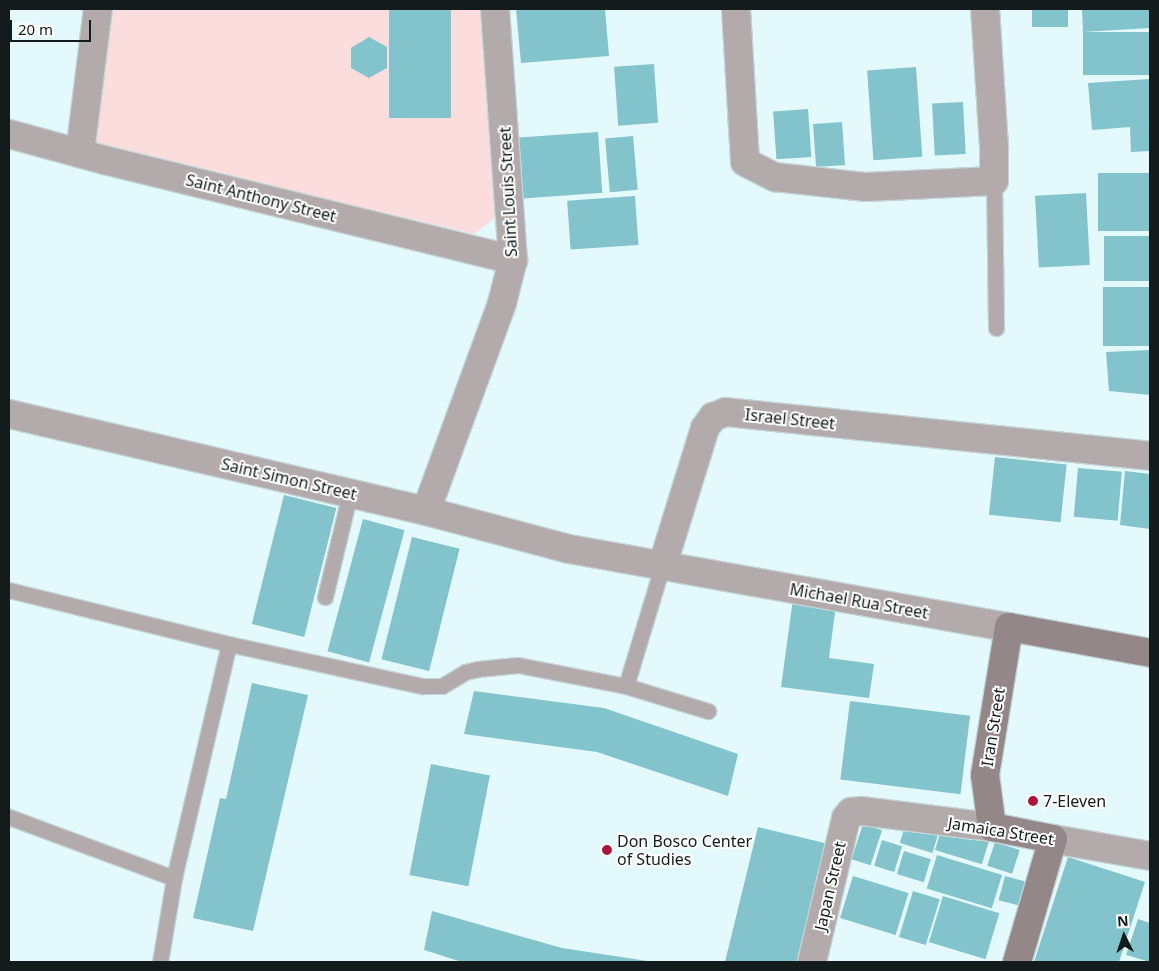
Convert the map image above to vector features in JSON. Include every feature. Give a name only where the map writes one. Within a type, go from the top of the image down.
[{"type":"main road","name":"Michael Rua Street","points":[[1009,628],[1150,653]]},
{"type":"main road","name":"Iran Street","points":[[992,827],[985,775],[1009,628]]},
{"type":"main road","name":"Jamaica Street","points":[[992,827],[1053,839]]},
{"type":"main road","points":[[1017,962],[1053,839]]},
{"type":"street","points":[[80,153],[98,9]]},
{"type":"street","name":"Saint Louis Street","points":[[426,511],[502,303],[513,260],[495,9]]},
{"type":"street","points":[[736,9],[745,162],[775,177],[866,187],[994,181],[994,147],[985,9]]},
{"type":"street","name":"Saint Anthony Street","points":[[9,134],[513,260]]},
{"type":"street","name":"Israel Street","points":[[662,567],[704,428],[713,417],[726,412],[1150,456]]},
{"type":"street","name":"Saint Simon Street","points":[[9,414],[426,511],[569,549]]},
{"type":"street","name":"Michael Rua Street","points":[[569,549],[1009,628]]},
{"type":"street","name":"Jamaica Street","points":[[851,812],[863,811],[992,827]]},
{"type":"street","name":"Japan Street","points":[[812,962],[846,818],[851,812]]},
{"type":"street","name":"Jamaica Street","points":[[1053,839],[1150,856]]},
{"type":"lane","points":[[994,181],[996,328]]},
{"type":"lane","points":[[325,597],[350,494]]},
{"type":"lane","name":"Israel Street","points":[[626,686],[662,567]]},
{"type":"lane","points":[[9,590],[229,644],[422,686],[442,686],[465,672],[478,669],[518,665],[626,686],[708,711]]},
{"type":"lane","points":[[160,962],[174,878],[229,644]]},
{"type":"lane","points":[[9,817],[174,878]]},
{"type":"shaded area","points":[[111,9],[481,9],[495,218],[474,234],[95,145]]},
{"type":"building","points":[[389,9],[451,9],[451,118],[389,118]]},
{"type":"building","points":[[516,9],[605,9],[609,56],[521,63]]},
{"type":"building","points":[[1032,9],[1068,9],[1068,27],[1032,27]]},
{"type":"building","points":[[1082,9],[1150,9],[1150,28],[1083,32]]},
{"type":"building","points":[[1083,32],[1150,32],[1150,75],[1083,75]]},
{"type":"building","points":[[369,37],[387,47],[387,68],[369,78],[351,68],[351,48]]},
{"type":"building","points":[[654,64],[658,123],[618,126],[614,67]]},
{"type":"building","points":[[916,67],[922,157],[873,160],[867,70]]},
{"type":"building","points":[[1150,79],[1150,151],[1131,152],[1130,127],[1092,130],[1088,83]]},
{"type":"building","points":[[963,102],[966,154],[935,156],[932,104]]},
{"type":"building","points":[[808,109],[811,157],[776,159],[773,111]]},
{"type":"building","points":[[842,122],[845,165],[816,167],[813,124]]},
{"type":"building","points":[[598,132],[602,193],[519,199],[515,138]]},
{"type":"building","points":[[633,136],[638,190],[610,192],[605,138]]},
{"type":"building","points":[[1098,173],[1150,173],[1150,231],[1098,231]]},
{"type":"building","points":[[1086,193],[1090,265],[1039,268],[1035,196]]},
{"type":"building","points":[[635,196],[638,245],[571,250],[567,201]]},
{"type":"building","points":[[1104,236],[1150,236],[1150,281],[1104,281]]},
{"type":"building","points":[[1103,287],[1150,287],[1150,346],[1103,346]]},
{"type":"building","points":[[1150,350],[1150,395],[1109,391],[1106,352]]},
{"type":"building","points":[[995,457],[1067,465],[1061,522],[989,515]]},
{"type":"building","points":[[1078,468],[1122,472],[1118,521],[1074,517]]},
{"type":"building","points":[[1125,471],[1150,474],[1150,529],[1120,525]]},
{"type":"building","points":[[284,495],[336,508],[304,637],[252,624]]},
{"type":"building","points":[[363,519],[405,530],[369,662],[328,651]]},
{"type":"building","points":[[412,537],[460,549],[429,671],[382,659]]},
{"type":"building","points":[[793,599],[836,605],[829,658],[874,664],[869,698],[781,687]]},
{"type":"building","points":[[252,683],[308,695],[253,931],[193,918],[220,798],[226,799]]},
{"type":"building","points":[[474,691],[604,708],[738,754],[728,796],[597,752],[464,734]]},
{"type":"building","points":[[850,701],[970,716],[960,794],[840,779]]},
{"type":"building","points":[[431,764],[490,775],[468,886],[409,875]]},
{"type":"building","points":[[906,823],[939,833],[932,853],[900,843]]},
{"type":"building","points":[[863,824],[882,830],[871,865],[852,859]]},
{"type":"building","points":[[758,827],[833,845],[804,962],[725,962]]},
{"type":"building","points":[[942,827],[989,841],[982,864],[935,850]]},
{"type":"building","points":[[882,840],[902,846],[894,872],[874,866]]},
{"type":"building","points":[[995,842],[1020,850],[1012,874],[987,866]]},
{"type":"building","points":[[904,851],[931,859],[924,882],[897,874]]},
{"type":"building","points":[[937,855],[1002,875],[992,908],[927,888]]},
{"type":"building","points":[[1068,857],[1145,882],[1119,962],[1034,962]]},
{"type":"building","points":[[853,876],[908,893],[896,935],[840,918]]},
{"type":"building","points":[[1005,876],[1038,885],[1031,909],[999,900]]},
{"type":"building","points":[[913,891],[940,899],[926,945],[899,937]]},
{"type":"building","points":[[943,896],[999,913],[985,959],[929,942]]},
{"type":"building","points":[[432,911],[562,948],[654,962],[462,962],[424,950]]},
{"type":"building","points":[[1138,919],[1150,923],[1150,962],[1126,955]]},
{"type":"place","name":"7-Eleven","points":[[1033,801]]},
{"type":"place","name":"Don Bosco Center of Studies","points":[[607,850]]}]
